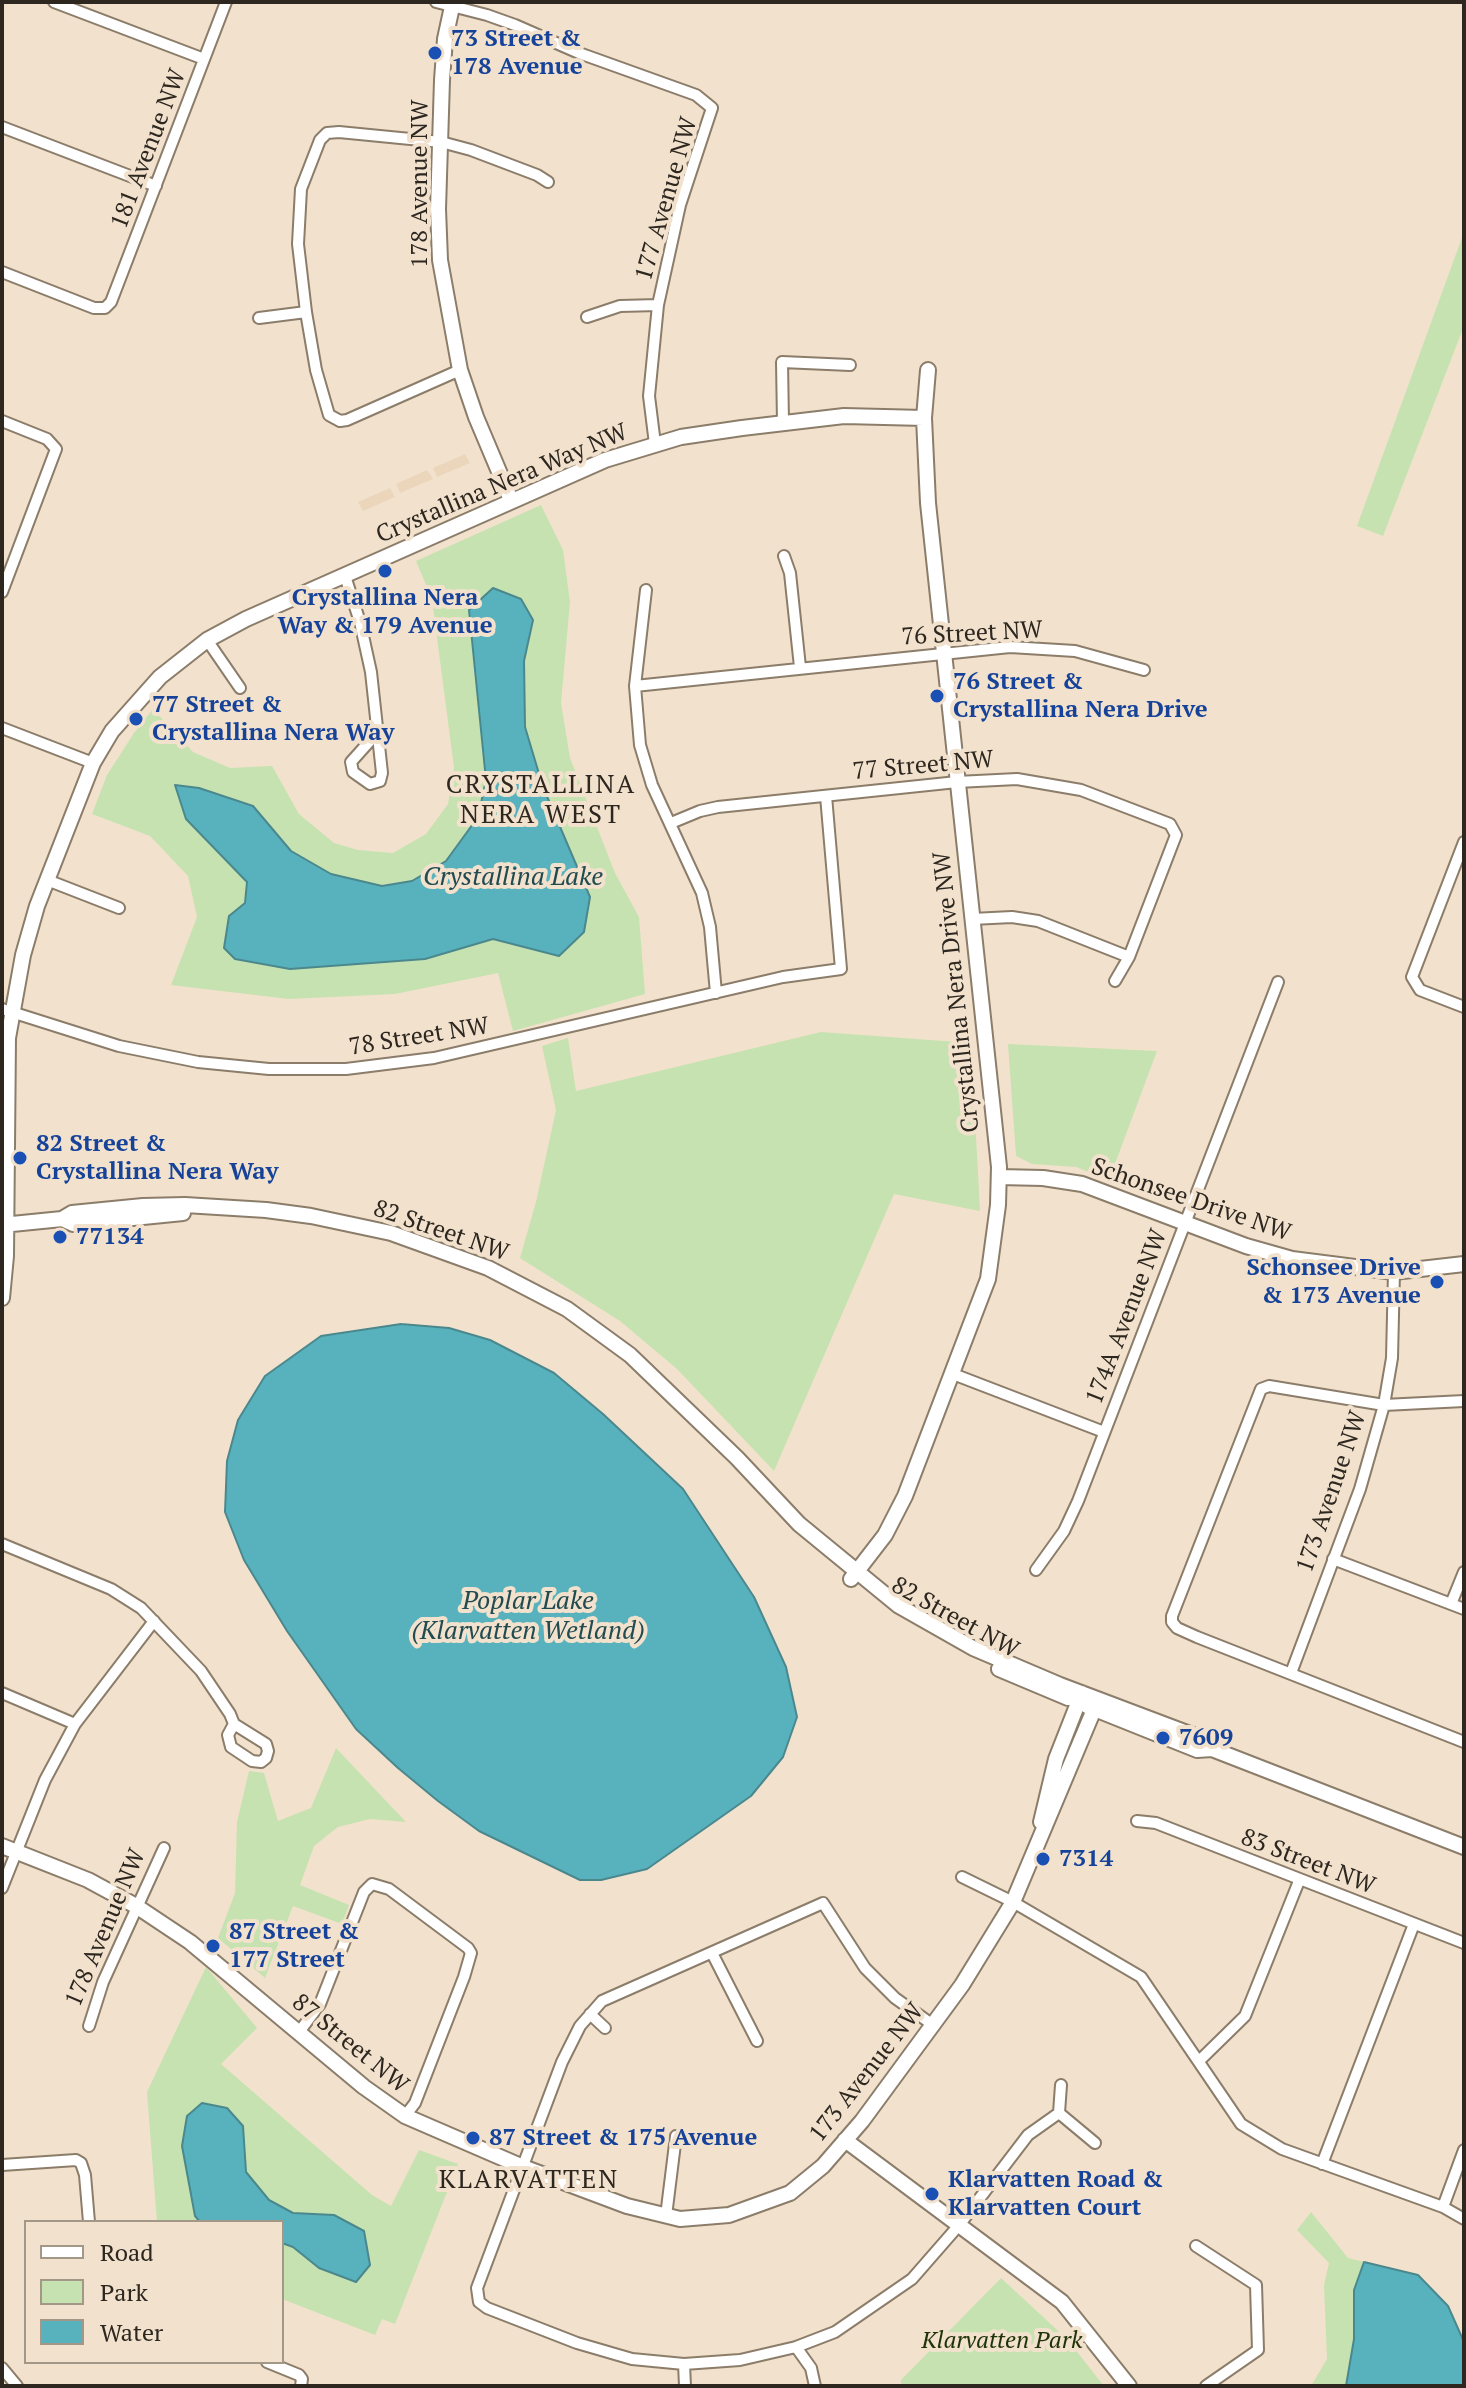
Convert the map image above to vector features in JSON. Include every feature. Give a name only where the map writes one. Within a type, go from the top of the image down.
[{"type":"street","points":[[54,2],[204,59]]},
{"type":"street","name":"181 Avenue NW","points":[[2,272],[94,308],[105,308],[114,294],[226,2]]},
{"type":"street","points":[[436,2],[453,4]]},
{"type":"street","name":"177 Avenue NW","points":[[453,4],[696,95],[712,108],[680,205],[658,305],[649,396],[655,444]]},
{"type":"street","name":"178 Avenue NW","points":[[453,4],[445,39],[438,209],[440,260],[460,370],[511,500]]},
{"type":"street","points":[[2,127],[156,186]]},
{"type":"street","points":[[460,370],[347,420],[334,419],[329,415],[306,312],[298,244],[298,211],[304,178],[320,140],[327,133],[441,142],[471,150],[548,182]]},
{"type":"street","points":[[587,317],[620,306],[658,305]]},
{"type":"street","points":[[259,318],[306,312]]},
{"type":"street","points":[[783,422],[782,362],[850,365]]},
{"type":"street","name":"Crystallina Nera Drive NW","points":[[854,1576],[896,1516],[988,1279],[997,1229],[999,1177],[928,503],[924,418],[928,370]]},
{"type":"street","name":"Crystallina Nera Way NW","points":[[2,1298],[6,1010],[47,880],[93,763],[112,731],[160,677],[207,640],[246,619],[605,460],[681,437],[783,422],[844,416],[924,418]]},
{"type":"street","points":[[2,421],[37,434],[54,445],[54,458],[5,574],[2,592]]},
{"type":"street","points":[[784,556],[790,573],[800,667]]},
{"type":"street","points":[[345,576],[366,645],[377,733],[382,778],[370,784],[353,772],[351,762],[377,733]]},
{"type":"street","points":[[646,590],[635,686],[637,722],[645,765],[702,893],[710,927],[716,993]]},
{"type":"street","points":[[207,640],[240,688]]},
{"type":"street","name":"76 Street NW","points":[[635,686],[1010,647],[1075,651],[1144,670]]},
{"type":"street","points":[[2,728],[93,763]]},
{"type":"street","name":"77 Street NW","points":[[671,823],[718,807],[957,782],[1017,779],[1067,787],[1163,821],[1174,829],[1175,840],[1129,957]]},
{"type":"street","name":"78 Street NW","points":[[6,1010],[119,1046],[188,1060],[269,1069],[346,1069],[434,1058],[783,977],[841,969],[826,796]]},
{"type":"street","points":[[1464,842],[1412,977],[1416,987],[1464,1007]]},
{"type":"street","points":[[47,880],[119,908]]},
{"type":"street","points":[[972,919],[1012,917],[1038,921],[1129,957],[1115,981]]},
{"type":"street","name":"174A Avenue NW","points":[[1036,1570],[1073,1514],[1278,982]]},
{"type":"street","name":"Schonsee Drive NW","points":[[999,1177],[1043,1178],[1082,1184],[1246,1246],[1292,1259],[1394,1272],[1464,1264]]},
{"type":"street","name":"82 Street NW","points":[[4,1225],[62,1219],[73,1224],[88,1223],[227,1208],[311,1216],[391,1233],[467,1259],[567,1309],[630,1355],[854,1576],[899,1606],[998,1660],[1197,1750],[1212,1749],[1462,1846]]},
{"type":"street","name":"173 Avenue NW","points":[[1291,1673],[1360,1489],[1384,1405],[1392,1358],[1394,1272]]},
{"type":"street","points":[[953,1374],[1104,1432]]},
{"type":"street","points":[[1464,1401],[1384,1405],[1269,1386],[1261,1389],[1174,1609],[1172,1622],[1177,1628],[1197,1637],[1464,1742]]},
{"type":"street","points":[[2,1544],[111,1589],[141,1608],[201,1671],[234,1724]]},
{"type":"street","points":[[1333,1559],[1464,1609]]},
{"type":"street","points":[[1451,1604],[1464,1572]]},
{"type":"street","points":[[2,1888],[45,1780],[75,1724],[154,1621]]},
{"type":"street","points":[[2,1693],[75,1724]]},
{"type":"street","name":"173 Avenue NW","points":[[1033,1857],[1056,1759],[1080,1698]]},
{"type":"street","name":"173 Avenue NW","points":[[666,2216],[680,2219],[729,2215],[790,2193],[823,2166],[862,2121],[962,1985],[1013,1902],[1096,1704]]},
{"type":"street","name":"83 Street NW","points":[[1137,1821],[1156,1823],[1464,1943]]},
{"type":"street","name":"87 Street NW","points":[[2,1846],[88,1880],[136,1906],[190,1942],[364,2087],[405,2116],[523,2167],[627,2206],[666,2216]]},
{"type":"street","name":"178 Avenue NW","points":[[89,2026],[103,1982],[164,1848]]},
{"type":"street","points":[[962,1877],[1013,1902],[1141,1977],[1241,2124],[1282,2149],[1443,2207],[1464,2219]]},
{"type":"street","points":[[1199,2061],[1245,2016],[1299,1881]]},
{"type":"street","points":[[299,2032],[320,2004],[364,1892],[372,1884],[389,1889],[459,1941],[471,1953],[464,1977],[415,2103],[405,2116]]},
{"type":"street","points":[[933,2025],[895,1998],[865,1968],[823,1903],[602,2001],[580,2026],[562,2062],[477,2288],[479,2302],[487,2308],[577,2343],[632,2359],[684,2364],[740,2360],[796,2347],[835,2332],[912,2279],[960,2224],[1028,2135],[1059,2113]]},
{"type":"street","points":[[1322,2164],[1414,1924]]},
{"type":"street","points":[[712,1953],[757,2041]]},
{"type":"street","points":[[590,2014],[605,2028]]},
{"type":"street","points":[[1059,2113],[1061,2085]]},
{"type":"street","points":[[1059,2113],[1095,2143]]},
{"type":"street","points":[[666,2216],[676,2136]]},
{"type":"street","points":[[845,2140],[1062,2302],[1129,2386]]},
{"type":"street","points":[[1443,2207],[1464,2150]]},
{"type":"street","points":[[2,2165],[76,2160],[81,2163],[89,2220]]},
{"type":"street","points":[[1196,2246],[1256,2285],[1258,2350],[1206,2386]]},
{"type":"street","points":[[796,2347],[811,2368],[815,2386]]},
{"type":"street","points":[[270,2364],[302,2382]]},
{"type":"street","points":[[684,2364],[685,2386]]},
{"type":"street","points":[[2,2368],[17,2386]]},
{"type":"shaded area","points":[[465,454],[470,463],[437,477],[433,468]]},
{"type":"shaded area","points":[[427,470],[433,479],[400,493],[396,484]]},
{"type":"shaded area","points":[[390,488],[395,497],[363,511],[358,502]]},
{"type":"green space","points":[[1464,232],[1464,326],[1383,536],[1357,526]]},
{"type":"green space","points":[[541,505],[563,550],[570,602],[561,703],[570,758],[615,873],[639,917],[645,994],[513,1031],[498,973],[395,994],[289,999],[171,985],[197,917],[188,876],[150,836],[92,814],[107,775],[134,733],[153,709],[193,752],[230,768],[272,766],[299,814],[334,843],[358,850],[393,853],[426,834],[448,804],[454,768],[432,599],[416,561]]},
{"type":"green space","points":[[821,1032],[971,1043],[980,1211],[894,1194],[774,1471],[677,1369],[620,1321],[520,1258],[556,1110],[542,1046],[568,1038],[576,1091]]},
{"type":"green space","points":[[1008,1044],[1157,1051],[1109,1180],[1076,1167],[1032,1164],[1016,1156]]},
{"type":"green space","points":[[336,1748],[406,1822],[370,1819],[338,1827],[314,1846],[300,1885],[349,1905],[342,1924],[293,1906],[265,1978],[218,1938],[235,1893],[237,1822],[249,1771],[264,1773],[278,1821],[311,1808]]},
{"type":"green space","points":[[206,1967],[257,2028],[221,2064],[372,2195],[391,2206],[419,2150],[458,2164],[395,2324],[382,2319],[375,2335],[284,2300],[284,2220],[157,2220],[147,2092]]},
{"type":"green space","points":[[1311,2212],[1348,2258],[1418,2275],[1448,2306],[1464,2342],[1464,2386],[1311,2386],[1327,2359],[1324,2285],[1329,2263],[1297,2230]]},
{"type":"green space","name":"Klarvatten Park","points":[[1001,2278],[1067,2339],[1104,2386],[901,2386],[901,2380]]},
{"type":"water","name":"Crystallina Lake","points":[[493,588],[521,599],[533,620],[524,661],[525,727],[543,787],[590,897],[584,932],[559,956],[493,939],[425,959],[290,969],[235,959],[224,948],[229,916],[245,903],[247,882],[186,819],[175,785],[199,788],[253,806],[291,851],[331,874],[382,886],[412,881],[446,861],[478,817],[486,780],[469,610]]},
{"type":"water","name":"Poplar Lake (Klarvatten Wetland)","points":[[401,1324],[449,1328],[490,1340],[554,1373],[603,1414],[683,1489],[754,1597],[786,1667],[797,1717],[783,1757],[751,1796],[647,1869],[601,1880],[580,1880],[479,1831],[438,1801],[356,1729],[287,1631],[244,1560],[225,1512],[227,1461],[238,1420],[265,1376],[321,1336]]},
{"type":"water","points":[[202,2103],[227,2108],[243,2126],[246,2172],[269,2200],[293,2213],[334,2215],[364,2231],[370,2265],[356,2282],[319,2268],[293,2247],[284,2244],[284,2220],[198,2220],[182,2146],[187,2116]]},
{"type":"water","points":[[1364,2262],[1418,2275],[1448,2306],[1464,2342],[1464,2386],[1346,2386],[1354,2339],[1354,2290]]},
{"type":"place","name":"73 Street & 178 Avenue","points":[[435,53]]},
{"type":"place","name":"Crystallina Nera Way & 179 Avenue","points":[[385,571]]},
{"type":"place","name":"76 Street & Crystallina Nera Drive","points":[[937,696]]},
{"type":"place","name":"77 Street & Crystallina Nera Way","points":[[136,719]]},
{"type":"place","name":"82 Street & Crystallina Nera Way","points":[[20,1158]]},
{"type":"place","name":"77134","points":[[60,1237]]},
{"type":"place","name":"Schonsee Drive & 173 Avenue","points":[[1437,1282]]},
{"type":"place","name":"7609","points":[[1163,1738]]},
{"type":"place","name":"7314","points":[[1043,1859]]},
{"type":"place","name":"87 Street & 177 Street","points":[[213,1946]]},
{"type":"place","name":"87 Street & 175 Avenue","points":[[473,2138]]},
{"type":"place","name":"Klarvatten Road & Klarvatten Court","points":[[932,2194]]},
{"type":"district","name":"CRYSTALLINA NERA WEST","points":[[541,801]]},
{"type":"district","name":"KLARVATTEN","points":[[529,2181]]}]
